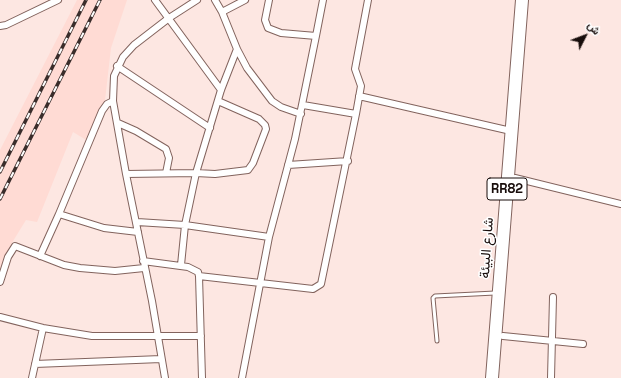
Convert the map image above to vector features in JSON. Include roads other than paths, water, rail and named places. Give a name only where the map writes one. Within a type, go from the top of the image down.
[{"type":"highway","name":"شارع البيئة","points":[[492,378],[522,0]]},
{"type":"highway","name":"شارع البيئة","points":[[500,378],[528,0]]},
{"type":"street","points":[[0,26],[6,25],[58,0]]},
{"type":"street","points":[[155,0],[221,90]]},
{"type":"street","points":[[165,378],[113,101],[114,76],[117,66],[134,45],[169,18],[197,0]]},
{"type":"street","points":[[215,0],[222,12],[237,49],[247,68],[272,101],[281,107],[301,114]]},
{"type":"street","points":[[222,12],[245,0]]},
{"type":"street","points":[[268,0],[264,20],[268,28],[281,32],[316,36]]},
{"type":"street","points":[[242,378],[269,237],[301,114],[323,0]]},
{"type":"street","points":[[199,276],[313,289],[321,284],[348,160],[359,96],[360,82],[355,69],[368,0]]},
{"type":"street","points":[[181,265],[186,225],[196,173],[221,90],[237,49]]},
{"type":"street","points":[[117,66],[210,128]]},
{"type":"street","points":[[359,96],[511,131]]},
{"type":"street","points":[[40,256],[102,111],[107,104],[113,101]]},
{"type":"street","points":[[126,174],[215,174],[248,170],[253,164],[266,129],[266,125],[259,119],[218,101]]},
{"type":"street","points":[[303,105],[356,114]]},
{"type":"street","points":[[118,123],[141,134],[166,149],[169,158],[166,173]]},
{"type":"street","points":[[288,164],[348,160]]},
{"type":"street","points":[[515,178],[621,204]]},
{"type":"street","points":[[58,214],[104,228],[138,232]]},
{"type":"street","points":[[136,222],[186,225],[269,237]]},
{"type":"street","points":[[0,282],[13,247],[64,265],[80,268],[115,271],[144,264],[181,265],[194,269],[198,272],[199,276],[202,378]]},
{"type":"street","points":[[551,378],[553,298]]},
{"type":"street","points":[[0,317],[43,328],[92,336],[201,336]]},
{"type":"street","points":[[32,378],[43,328]]},
{"type":"street","points":[[503,336],[583,344]]},
{"type":"street","points":[[35,364],[161,359]]},
{"type":"lane","points":[[437,341],[433,298],[435,296],[499,292]]},
{"type":"railway","points":[[0,172],[86,0]]},
{"type":"railway","points":[[0,199],[100,0]]}]
